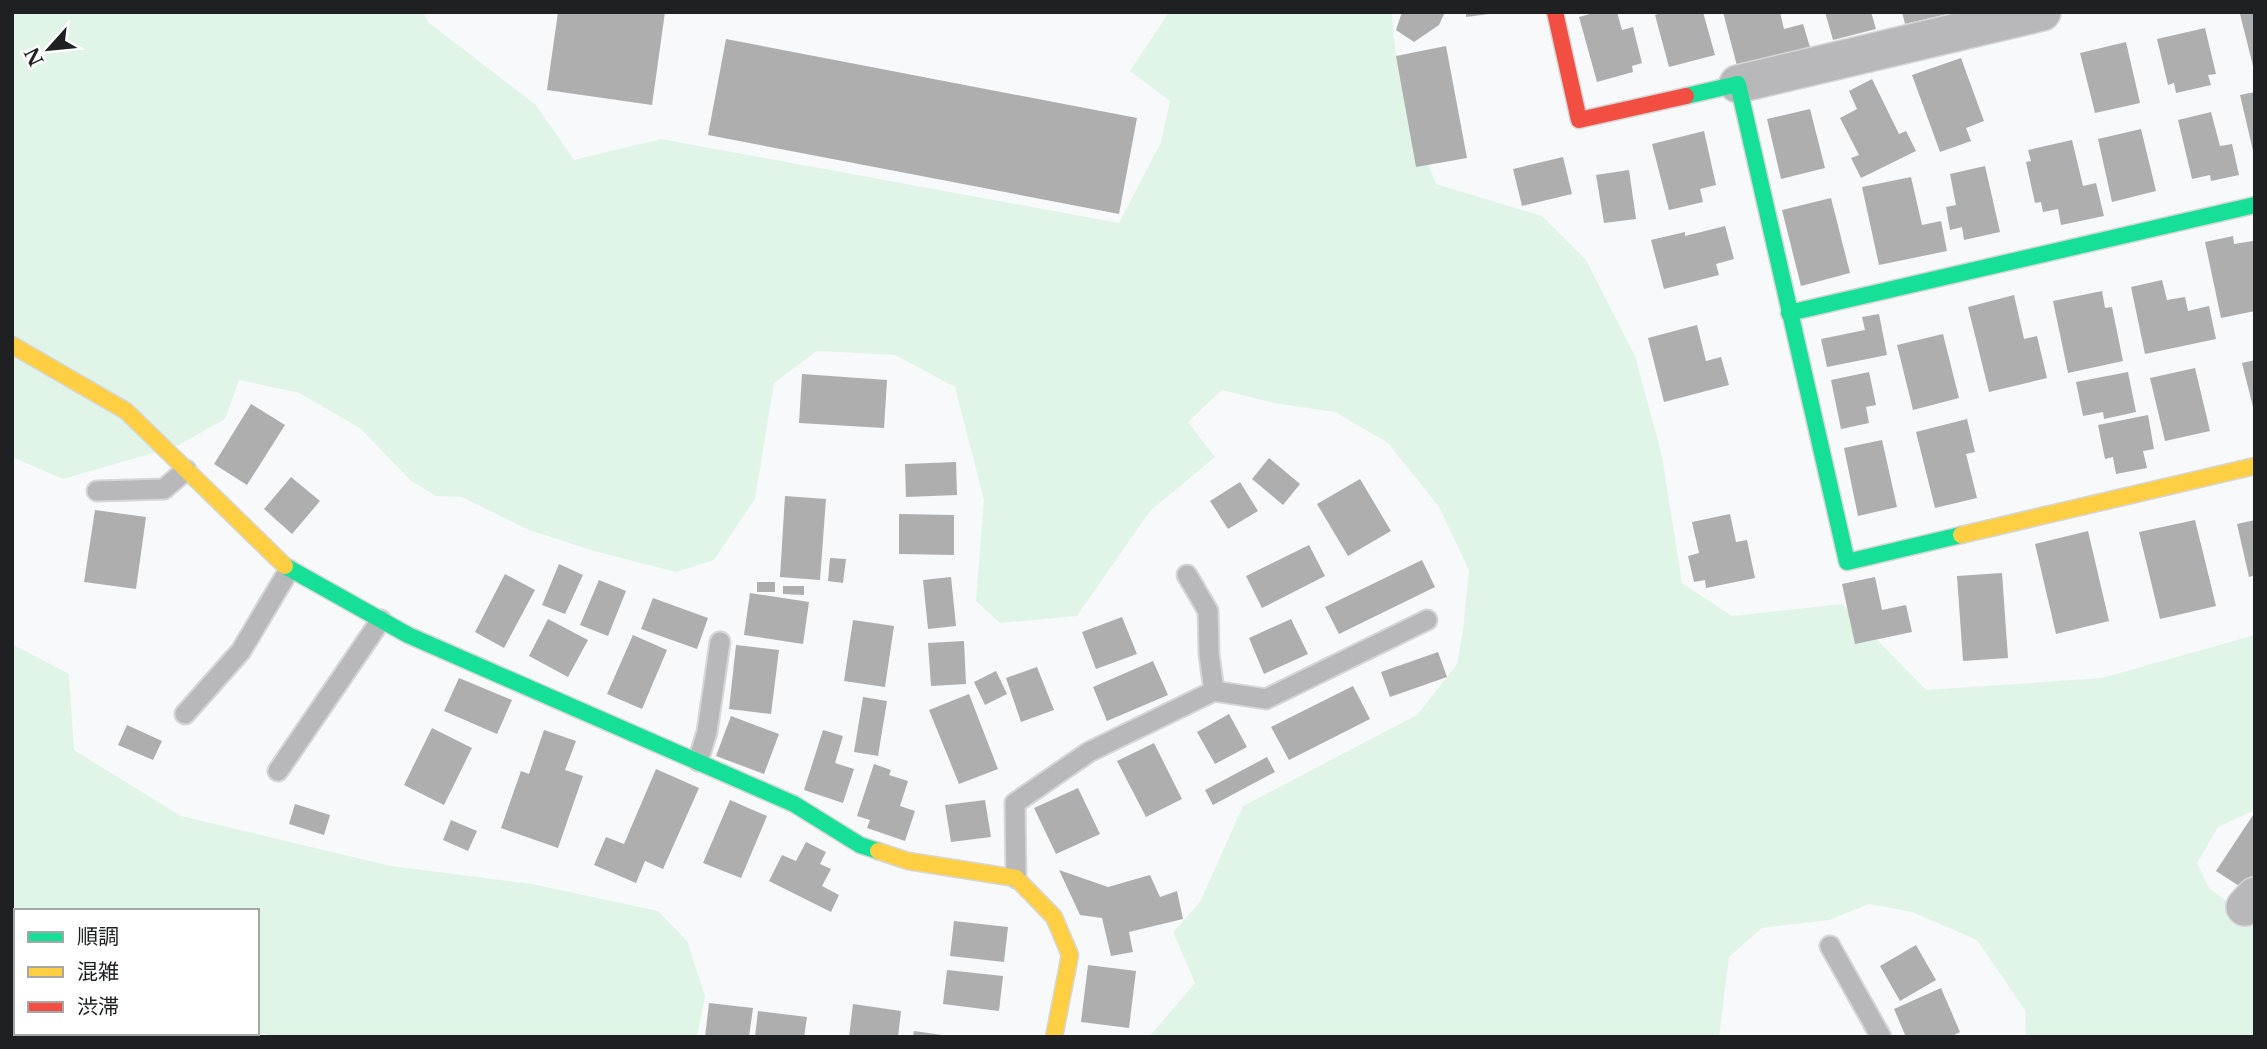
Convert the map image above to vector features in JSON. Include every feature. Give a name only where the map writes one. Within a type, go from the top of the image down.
[{"type":"street","points":[[1555,12],[1579,120],[2042,12]]},
{"type":"street","points":[[1738,84],[1847,562],[2255,466]]},
{"type":"street","points":[[1789,313],[2255,205]]},
{"type":"street","points":[[12,345],[126,411],[289,570],[408,635],[794,804],[860,845],[908,861],[1016,878],[1054,917],[1070,955],[1054,1037]]},
{"type":"lane","points":[[97,491],[164,489],[186,470]]},
{"type":"lane","points":[[185,714],[241,651],[289,570]]},
{"type":"lane","points":[[1187,575],[1208,611],[1209,654],[1214,691]]},
{"type":"lane","points":[[278,771],[381,620]]},
{"type":"lane","points":[[1016,878],[1015,803],[1089,752],[1214,691],[1266,699],[1427,620]]},
{"type":"lane","points":[[698,761],[707,732],[720,642]]},
{"type":"lane","points":[[1830,946],[1881,1037]]},
{"type":"green space","points":[[12,12],[423,12],[428,22],[536,105],[574,160],[661,139],[1119,223],[1161,142],[1170,101],[1130,71],[1169,12],[1392,12],[1401,78],[1436,184],[1542,216],[1586,260],[1635,356],[1662,456],[1682,583],[1732,616],[1842,604],[1926,690],[2102,678],[2255,635],[2255,810],[2218,827],[2197,863],[2209,888],[2255,922],[2255,1037],[2026,1037],[2025,1010],[1977,940],[1912,912],[1869,904],[1829,920],[1762,928],[1729,957],[1719,1037],[1149,1037],[1195,983],[1173,932],[1200,902],[1243,806],[1417,715],[1457,664],[1469,570],[1439,507],[1388,443],[1335,412],[1274,403],[1222,390],[1188,422],[1215,457],[1150,511],[1077,616],[1000,623],[976,601],[984,500],[955,387],[895,355],[817,351],[774,383],[755,499],[714,560],[676,572],[594,551],[529,530],[462,497],[436,496],[410,480],[361,429],[300,393],[239,380],[225,419],[177,446],[63,479],[12,457]]},
{"type":"green space","points":[[12,644],[69,674],[74,750],[181,816],[391,866],[532,884],[658,911],[687,941],[705,996],[697,1037],[276,1037],[259,1033],[259,909],[14,909],[14,1035],[138,1035],[12,1037]]},
{"type":"building","points":[[558,12],[665,12],[652,105],[547,90]]},
{"type":"building","points":[[1402,12],[1445,12],[1439,25],[1414,42],[1396,30]]},
{"type":"building","points":[[1466,12],[1489,12],[1489,14],[1466,17]]},
{"type":"building","points":[[1597,12],[1617,12],[1622,30],[1633,27],[1642,63],[1632,66],[1633,72],[1597,82],[1579,17]]},
{"type":"building","points":[[1664,12],[1703,12],[1715,55],[1669,67],[1655,15]]},
{"type":"building","points":[[1723,12],[1780,12],[1784,29],[1803,24],[1810,47],[1737,66]]},
{"type":"building","points":[[1825,12],[1871,12],[1876,29],[1833,40]]},
{"type":"building","points":[[1902,12],[1952,12],[1952,13],[1905,24]]},
{"type":"building","points":[[2255,12],[2254,70],[2240,14]]},
{"type":"building","points":[[2205,28],[2216,74],[2208,75],[2211,85],[2176,93],[2174,83],[2168,85],[2157,39]]},
{"type":"building","points":[[726,39],[1137,118],[1119,214],[708,135]]},
{"type":"building","points":[[2126,42],[2140,103],[2095,113],[2080,53]]},
{"type":"building","points":[[1446,46],[1467,158],[1416,167],[1396,56]]},
{"type":"building","points":[[1961,58],[1984,121],[1966,128],[1971,141],[1940,152],[1912,75]]},
{"type":"building","points":[[1872,79],[1899,134],[1906,131],[1916,151],[1861,178],[1851,158],[1859,155],[1840,118],[1857,109],[1849,91]]},
{"type":"building","points":[[2255,92],[2255,155],[2254,155],[2240,95]]},
{"type":"building","points":[[1810,109],[1825,168],[1781,179],[1767,119]]},
{"type":"building","points":[[2211,112],[2220,146],[2232,144],[2239,175],[2211,181],[2210,175],[2192,179],[2178,120]]},
{"type":"building","points":[[2141,129],[2156,191],[2112,202],[2098,139]]},
{"type":"building","points":[[1704,131],[1716,185],[1700,189],[1703,202],[1669,210],[1652,144]]},
{"type":"building","points":[[2072,140],[2083,186],[2096,183],[2104,216],[2061,225],[2058,209],[2043,212],[2041,202],[2035,203],[2026,162],[2031,161],[2028,150]]},
{"type":"building","points":[[1563,157],[1572,194],[1522,206],[1513,169]]},
{"type":"building","points":[[1985,166],[2000,232],[1964,240],[1962,227],[1950,230],[1946,207],[1956,205],[1950,174]]},
{"type":"building","points":[[1629,170],[1636,219],[1604,223],[1596,175]]},
{"type":"building","points":[[1911,177],[1922,225],[1941,221],[1947,251],[1879,265],[1862,187]]},
{"type":"building","points":[[1831,198],[1850,273],[1801,286],[1782,210]]},
{"type":"building","points":[[1725,226],[1734,259],[1716,264],[1719,275],[1664,289],[1651,240],[1685,232],[1685,236]]},
{"type":"building","points":[[2233,236],[2234,244],[2253,241],[2255,311],[2221,318],[2205,242]]},
{"type":"building","points":[[2162,280],[2167,300],[2185,297],[2188,311],[2209,306],[2216,339],[2145,354],[2131,287]]},
{"type":"building","points":[[2102,291],[2105,308],[2112,307],[2123,361],[2068,373],[2053,301]]},
{"type":"building","points":[[2014,295],[2024,339],[2037,336],[2047,378],[1989,392],[1968,307]]},
{"type":"building","points":[[1879,314],[1887,355],[1827,367],[1821,339],[1865,330],[1862,317]]},
{"type":"building","points":[[1697,325],[1706,361],[1721,357],[1729,385],[1664,402],[1648,338]]},
{"type":"building","points":[[1943,334],[1959,398],[1913,410],[1897,345]]},
{"type":"building","points":[[2255,360],[2255,411],[2254,411],[2242,363]]},
{"type":"building","points":[[2195,368],[2210,431],[2165,441],[2150,378]]},
{"type":"building","points":[[1869,372],[1876,405],[1866,407],[1869,423],[1841,429],[1831,380]]},
{"type":"building","points":[[2128,372],[2136,412],[2104,419],[2103,412],[2083,416],[2076,382]]},
{"type":"building","points":[[802,374],[887,380],[884,428],[799,423]]},
{"type":"building","points":[[251,404],[285,425],[247,485],[214,464]]},
{"type":"building","points":[[2148,415],[2154,449],[2143,451],[2147,468],[2116,474],[2113,457],[2105,459],[2098,425]]},
{"type":"building","points":[[1967,419],[1975,452],[1966,454],[1977,498],[1935,508],[1916,432]]},
{"type":"building","points":[[1882,440],[1897,507],[1858,516],[1844,448]]},
{"type":"building","points":[[1269,458],[1300,484],[1283,505],[1252,479]]},
{"type":"building","points":[[956,462],[957,495],[906,497],[905,464]]},
{"type":"building","points":[[291,477],[320,501],[292,534],[264,509]]},
{"type":"building","points":[[1360,479],[1391,531],[1348,556],[1317,504]]},
{"type":"building","points":[[1240,482],[1258,511],[1228,529],[1210,501]]},
{"type":"building","points":[[785,496],[826,499],[820,580],[780,577]]},
{"type":"building","points":[[95,510],[146,517],[136,589],[84,582]]},
{"type":"building","points":[[899,514],[954,515],[954,555],[899,554]]},
{"type":"building","points":[[1730,514],[1736,542],[1747,540],[1755,578],[1706,588],[1705,580],[1694,582],[1688,556],[1699,553],[1692,522]]},
{"type":"building","points":[[2195,520],[2216,606],[2160,619],[2139,532]]},
{"type":"building","points":[[2255,520],[2255,575],[2249,577],[2237,524]]},
{"type":"building","points":[[2088,531],[2109,621],[2056,634],[2035,544]]},
{"type":"building","points":[[1309,545],[1325,576],[1262,608],[1246,576]]},
{"type":"building","points":[[830,558],[846,559],[843,583],[828,581]]},
{"type":"building","points":[[1422,560],[1435,587],[1339,634],[1325,607]]},
{"type":"building","points":[[559,564],[583,575],[565,614],[542,605]]},
{"type":"building","points":[[2002,573],[2008,658],[1963,661],[1957,576]]},
{"type":"building","points":[[505,574],[535,590],[504,648],[475,632]]},
{"type":"building","points":[[951,577],[956,626],[928,629],[923,580]]},
{"type":"building","points":[[1875,577],[1882,610],[1906,605],[1912,632],[1855,644],[1842,584]]},
{"type":"building","points":[[599,580],[626,591],[608,636],[580,625]]},
{"type":"building","points":[[757,582],[775,582],[775,592],[757,592]]},
{"type":"building","points":[[783,586],[804,586],[804,595],[783,594]]},
{"type":"building","points":[[750,593],[809,602],[803,644],[744,635]]},
{"type":"building","points":[[653,598],[708,618],[697,649],[641,629]]},
{"type":"building","points":[[1122,617],[1137,654],[1096,669],[1082,632]]},
{"type":"building","points":[[548,619],[588,640],[568,677],[529,656]]},
{"type":"building","points":[[1291,619],[1308,654],[1264,674],[1249,638]]},
{"type":"building","points":[[853,620],[894,626],[885,687],[844,681]]},
{"type":"building","points":[[633,635],[667,650],[642,709],[607,694]]},
{"type":"building","points":[[964,641],[966,684],[931,686],[928,643]]},
{"type":"building","points":[[736,645],[779,650],[771,714],[729,709]]},
{"type":"building","points":[[1438,652],[1447,677],[1390,697],[1381,672]]},
{"type":"building","points":[[1153,661],[1168,695],[1107,721],[1093,687]]},
{"type":"building","points":[[1037,667],[1054,710],[1021,722],[1006,678]]},
{"type":"building","points":[[996,671],[1007,694],[985,705],[974,682]]},
{"type":"building","points":[[459,678],[512,700],[497,734],[444,711]]},
{"type":"building","points":[[1353,686],[1370,719],[1289,760],[1271,727]]},
{"type":"building","points":[[969,694],[998,769],[959,784],[929,710]]},
{"type":"building","points":[[863,697],[887,701],[878,756],[854,752]]},
{"type":"building","points":[[1229,714],[1247,747],[1215,764],[1197,732]]},
{"type":"building","points":[[731,716],[779,734],[764,774],[716,756]]},
{"type":"building","points":[[127,725],[162,741],[153,760],[118,745]]},
{"type":"building","points":[[432,728],[472,748],[444,805],[404,785]]},
{"type":"building","points":[[544,730],[576,741],[565,770],[583,776],[558,848],[501,828],[521,771],[529,774]]},
{"type":"building","points":[[823,730],[843,736],[835,763],[854,769],[843,803],[804,790]]},
{"type":"building","points":[[1154,743],[1182,799],[1146,817],[1117,761]]},
{"type":"building","points":[[1267,757],[1275,772],[1213,805],[1205,790]]},
{"type":"building","points":[[874,764],[891,770],[889,775],[908,781],[900,806],[915,811],[905,841],[867,828],[870,820],[857,816]]},
{"type":"building","points":[[656,769],[699,788],[663,869],[645,861],[636,883],[594,865],[606,837],[624,844]]},
{"type":"building","points":[[1078,788],[1100,834],[1056,854],[1034,808]]},
{"type":"building","points":[[730,800],[767,816],[741,878],[703,863]]},
{"type":"building","points":[[985,800],[991,837],[951,842],[945,805]]},
{"type":"building","points":[[295,804],[330,815],[324,835],[289,824]]},
{"type":"building","points":[[2255,812],[2255,884],[2250,893],[2216,871]]},
{"type":"building","points":[[451,820],[477,831],[468,851],[443,840]]},
{"type":"building","points":[[806,842],[826,852],[820,864],[831,869],[822,886],[839,895],[831,912],[769,881],[782,855],[796,861]]},
{"type":"building","points":[[1059,870],[1108,887],[1150,875],[1160,897],[1177,891],[1183,919],[1129,932],[1133,952],[1111,956],[1102,918],[1080,915]]},
{"type":"building","points":[[954,921],[1008,927],[1004,962],[950,956]]},
{"type":"building","points":[[1916,945],[1936,980],[1900,1001],[1880,966]]},
{"type":"building","points":[[1088,965],[1136,971],[1129,1028],[1081,1022]]},
{"type":"building","points":[[947,970],[1003,976],[999,1011],[943,1004]]},
{"type":"building","points":[[1941,988],[1960,1032],[1950,1037],[1906,1037],[1894,1009]]},
{"type":"building","points":[[709,1003],[753,1008],[749,1037],[705,1037]]},
{"type":"building","points":[[853,1004],[901,1011],[898,1037],[849,1037]]},
{"type":"building","points":[[758,1011],[807,1017],[804,1037],[755,1037]]},
{"type":"building","points":[[914,1031],[942,1035],[942,1037],[913,1037]]},
{"type":"traffic: fast","points":[[1686,96],[1738,84],[1847,562],[1961,535]]},
{"type":"traffic: fast","points":[[1789,313],[2255,205]]},
{"type":"traffic: fast","points":[[285,566],[408,635],[794,804],[860,845],[878,851]]},
{"type":"traffic: slow","points":[[12,345],[126,411],[285,566]]},
{"type":"traffic: slow","points":[[1961,535],[2255,466]]},
{"type":"traffic: slow","points":[[878,851],[908,861],[1016,878],[1054,917],[1070,955],[1054,1037]]},
{"type":"traffic: jam","points":[[1555,12],[1579,120],[1686,96]]}]
